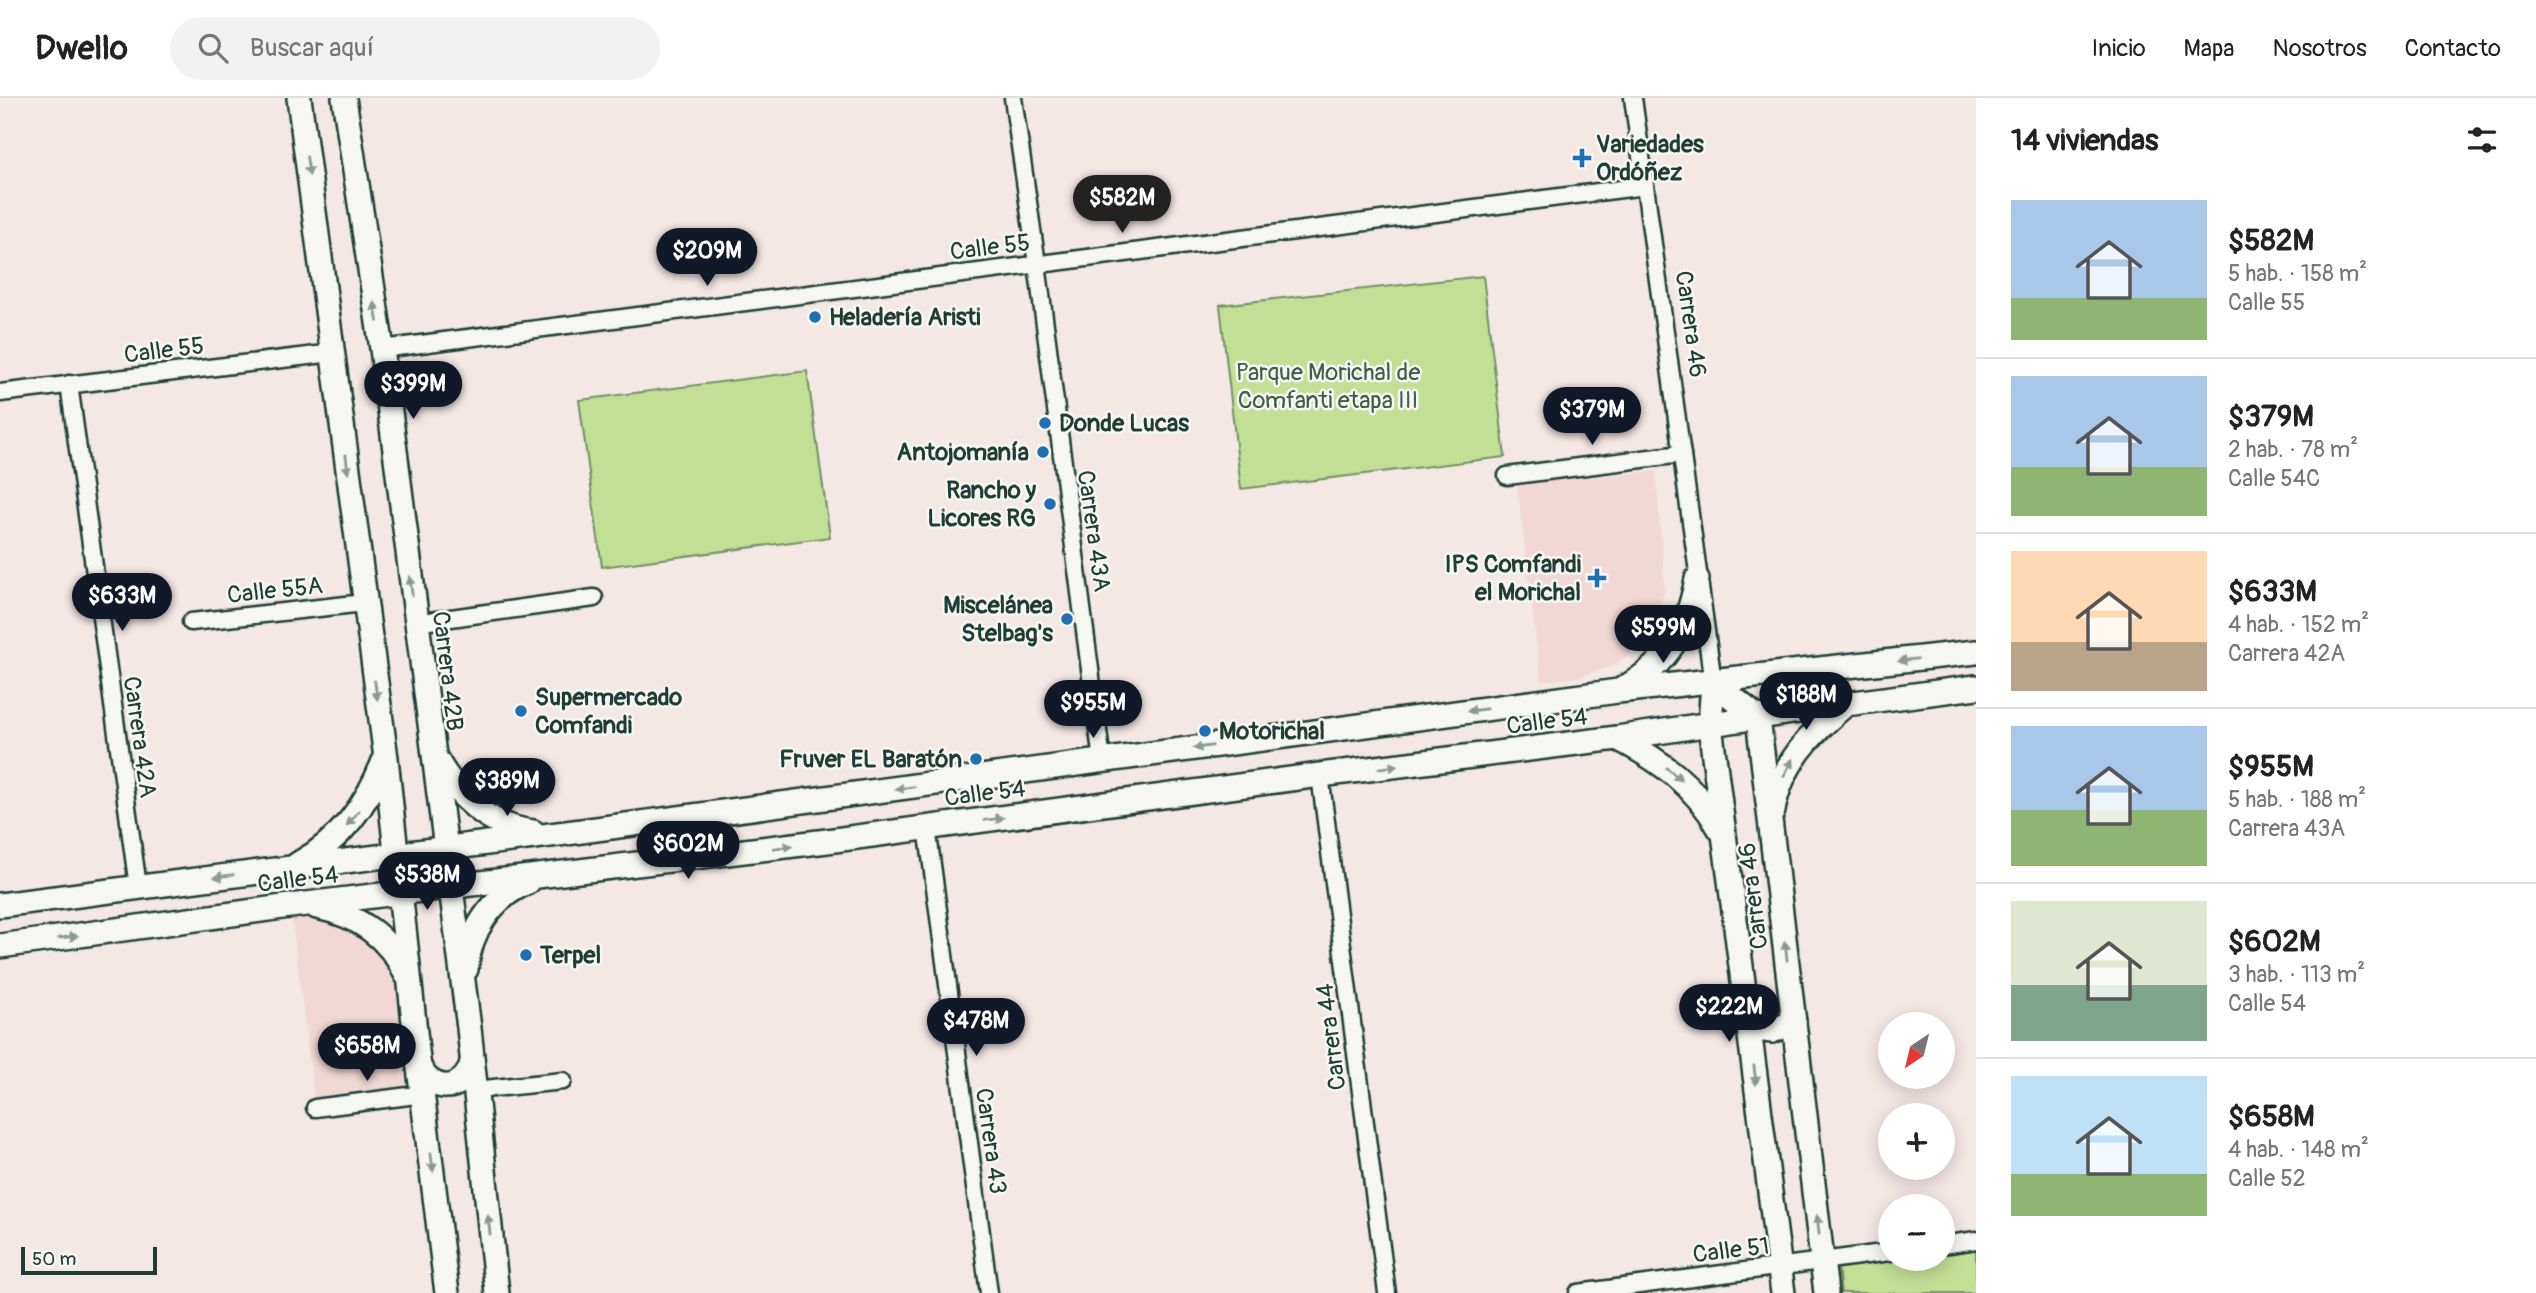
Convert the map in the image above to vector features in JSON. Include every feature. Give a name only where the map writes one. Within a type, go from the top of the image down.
[{"type":"main road","points":[[299,98],[386,758],[418,1060],[447,1293]]},
{"type":"main road","name":"Carrera 42B","points":[[345,98],[382,349],[463,985],[497,1293]]},
{"type":"main road","points":[[1618,691],[1653,668],[1667,653],[1682,631],[1692,606],[1697,579]]},
{"type":"main road","name":"Calle 54","points":[[0,905],[574,832],[1618,691],[1976,652]]},
{"type":"main road","points":[[1713,682],[1758,718]]},
{"type":"main road","name":"Carrera 46","points":[[1713,682],[1710,725],[1783,1293]]},
{"type":"main road","name":"Calle 54","points":[[0,946],[290,906],[545,876],[1617,738],[1976,687]]},
{"type":"main road","points":[[1772,833],[1773,808],[1793,759],[1808,738],[1846,704]]},
{"type":"main road","name":"Carrera 46","points":[[1758,718],[1826,1293]]},
{"type":"main road","points":[[1617,738],[1655,759],[1675,774],[1702,801],[1724,837]]},
{"type":"main road","points":[[432,751],[444,774],[460,794],[479,811],[524,831],[549,834],[574,832]]},
{"type":"main road","points":[[292,868],[314,855],[351,822],[365,802],[386,758]]},
{"type":"main road","points":[[463,985],[470,945],[489,911],[510,891],[545,876]]},
{"type":"main road","points":[[290,906],[312,906],[333,911],[353,918],[372,930],[388,945],[401,963],[410,983]]},
{"type":"main road","points":[[1749,1028],[1772,1031],[1794,1022]]},
{"type":"main road","points":[[418,1060],[424,1076],[437,1085],[445,1086],[460,1082],[470,1070],[472,1062]]},
{"type":"street","name":"Carrera 43A","points":[[1013,98],[1102,761]]},
{"type":"street","name":"Carrera 46","points":[[1633,98],[1713,682]]},
{"type":"street","name":"Calle 55","points":[[382,349],[1645,186]]},
{"type":"street","name":"Calle 55","points":[[0,393],[333,353]]},
{"type":"street","name":"Carrera 42A","points":[[69,384],[138,887]]},
{"type":"street","points":[[1507,476],[1682,454]]},
{"type":"street","points":[[415,623],[594,598]]},
{"type":"street","name":"Calle 55A","points":[[191,622],[364,603]]},
{"type":"street","name":"Carrera 44","points":[[1320,775],[1387,1293]]},
{"type":"street","name":"Carrera 43","points":[[927,827],[989,1293]]},
{"type":"street","points":[[474,1090],[563,1081]]},
{"type":"street","points":[[315,1108],[424,1094]]},
{"type":"street","points":[[1955,1243],[1976,1240]]},
{"type":"street","name":"Calle 51","points":[[1578,1293],[1878,1254]]},
{"type":"shaded area","name":"IPS Comfandi el Morichal","points":[[1656,471],[1665,589],[1655,622],[1645,639],[1615,665],[1580,677],[1541,681],[1517,484]]},
{"type":"shaded area","points":[[290,906],[333,910],[401,963],[424,1094],[315,1108]]},
{"type":"green space","name":"Parque Morichal de Comfanti etapa III","points":[[1483,276],[1505,457],[1241,489],[1220,305]]},
{"type":"green space","points":[[807,371],[830,537],[602,567],[579,400]]},
{"type":"green space","points":[[1976,1240],[1976,1293],[1841,1293],[1837,1259],[1878,1259],[1878,1271],[1955,1271],[1955,1243]]},
{"type":"place","name":"Variedades Ordóñez","points":[[1582,158]]},
{"type":"place","name":"Heladería Aristi","points":[[815,317]]},
{"type":"place","name":"Donde Lucas","points":[[1045,423]]},
{"type":"place","name":"Antojomanía","points":[[1043,452]]},
{"type":"place","name":"Rancho y Licores RG","points":[[1050,504]]},
{"type":"place","name":"IPS Comfandi el Morichal","points":[[1597,578]]},
{"type":"place","name":"Miscelánea Stelbag's","points":[[1067,619]]},
{"type":"place","name":"Supermercado Comfandi","points":[[521,711]]},
{"type":"place","name":"Motorichal","points":[[1205,731]]},
{"type":"place","name":"Fruver EL Baratón","points":[[976,759]]},
{"type":"place","name":"Terpel","points":[[526,955]]}]
